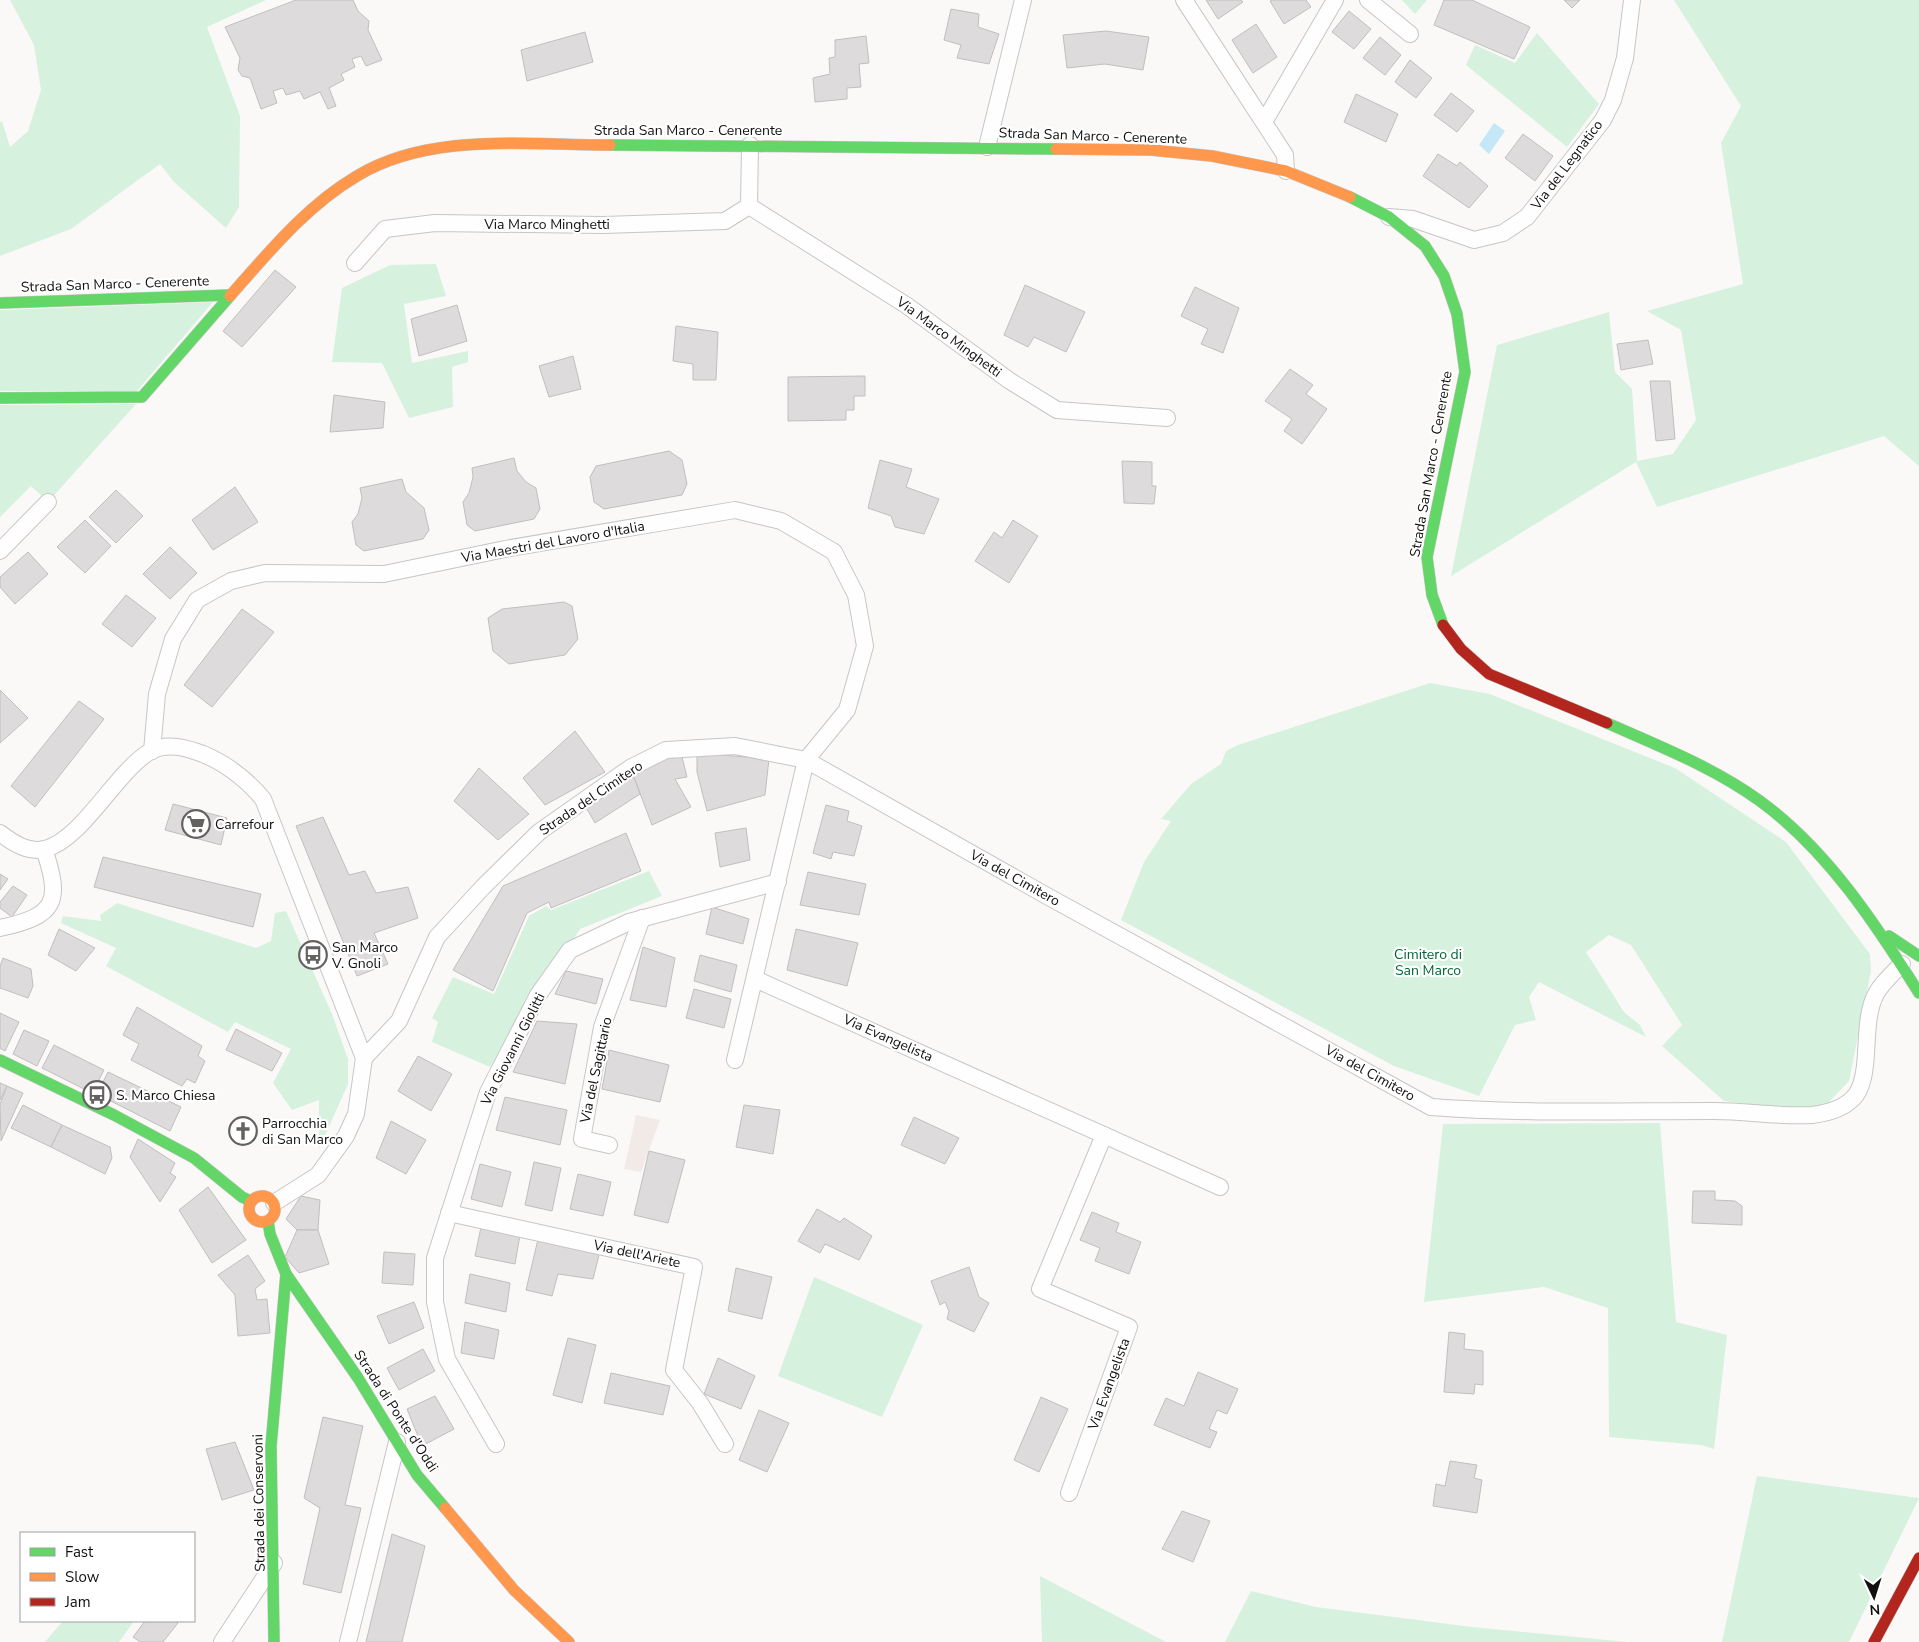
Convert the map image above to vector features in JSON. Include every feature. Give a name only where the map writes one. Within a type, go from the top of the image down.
[{"type":"main road","name":"Strada San Marco - Cenerente","points":[[0,398],[142,397],[291,227],[327,194],[375,166],[407,155],[454,147],[500,144],[987,147],[1151,150],[1212,156],[1286,171],[1358,200],[1389,217],[1425,246],[1444,276],[1457,314],[1465,372],[1427,558],[1428,584],[1435,609],[1446,633],[1466,656],[1489,674],[1668,750],[1738,786],[1778,815],[1825,862],[1879,930],[1919,992]]},
{"type":"main road","name":"Strada San Marco - Cenerente","points":[[0,302],[230,295]]},
{"type":"main road","points":[[1879,930],[1919,956]]},
{"type":"main road","points":[[0,1060],[114,1115],[194,1158],[242,1198],[251,1201],[261,1196],[266,1196],[274,1203],[274,1213],[268,1221],[258,1222],[253,1219],[248,1210],[251,1201]]},
{"type":"main road","name":"Strada di Ponte d'Oddi","points":[[268,1221],[270,1234],[286,1274],[358,1378],[417,1475],[514,1590],[569,1642]]},
{"type":"main road","name":"Strada dei Conservoni","points":[[274,1642],[271,1446],[286,1274]]},
{"type":"main road","points":[[1874,1642],[1919,1558]]},
{"type":"street","points":[[987,147],[1023,0]]},
{"type":"street","points":[[1184,0],[1285,155],[1286,171]]},
{"type":"street","points":[[1264,122],[1335,0]]},
{"type":"street","points":[[1368,0],[1410,34]]},
{"type":"street","name":"Via del Legnatico","points":[[1389,217],[1413,219],[1474,240],[1503,233],[1527,217],[1603,120],[1613,100],[1625,58],[1632,0]]},
{"type":"street","points":[[749,206],[750,145]]},
{"type":"street","name":"Via Marco Minghetti","points":[[355,263],[385,229],[435,223],[603,225],[725,221],[749,206],[906,304],[1010,381],[1057,410],[1167,418]]},
{"type":"street","points":[[0,551],[48,502]]},
{"type":"street","name":"Via Maestri del Lavoro d'Italia","points":[[152,751],[157,694],[173,639],[197,600],[231,581],[265,573],[384,574],[505,549],[735,510],[781,521],[834,552],[856,595],[865,646],[847,710],[806,760]]},
{"type":"street","name":"Strada del Cimitero","points":[[364,1058],[399,1020],[437,938],[483,887],[532,838],[575,805],[630,768],[666,750],[735,746],[806,760]]},
{"type":"street","points":[[0,833],[15,844],[44,850],[68,836],[131,768],[152,751],[167,747],[187,748],[215,759],[248,781],[263,799],[364,1058],[356,1114],[346,1136],[318,1175],[274,1203]]},
{"type":"street","points":[[736,1060],[806,760]]},
{"type":"street","name":"Via del Cimitero","points":[[806,760],[1047,896],[1432,1107],[1476,1110],[1725,1111],[1789,1115],[1825,1113],[1843,1107],[1856,1094],[1862,1077],[1868,1020],[1876,993],[1902,964]]},
{"type":"street","points":[[0,928],[22,923],[40,915],[49,906],[55,893],[52,872],[44,850]]},
{"type":"street","name":"Via Giovanni Giolitti","points":[[496,1444],[447,1359],[435,1302],[434,1258],[488,1092],[538,995],[570,950],[629,922],[778,882]]},
{"type":"street","name":"Via del Sagittario","points":[[609,1145],[582,1139],[602,1027],[642,918]]},
{"type":"street","name":"Via Evangelista","points":[[755,978],[1220,1187]]},
{"type":"street","name":"Via Evangelista","points":[[1069,1493],[1130,1327],[1040,1289],[1104,1135]]},
{"type":"street","name":"Via dell'Ariete","points":[[449,1213],[694,1267],[674,1370],[700,1403],[725,1444]]},
{"type":"street","points":[[348,1642],[397,1442]]},
{"type":"street","points":[[222,1642],[274,1563]]},
{"type":"shaded area","points":[[636,1115],[660,1120],[641,1172],[624,1169]]},
{"type":"green space","points":[[10,0],[266,0],[207,27],[240,116],[239,207],[226,228],[174,182],[160,164],[71,229],[0,256],[0,122],[2,121],[10,147],[28,131],[41,90],[34,45]]},
{"type":"green space","points":[[1402,0],[1427,0],[1415,14]]},
{"type":"green space","points":[[1674,0],[1919,0],[1919,466],[1884,436],[1657,507],[1636,462],[1451,576],[1497,345],[1609,312],[1615,372],[1632,389],[1637,461],[1673,454],[1696,420],[1681,330],[1647,311],[1743,284],[1721,143],[1741,106]]},
{"type":"green space","points":[[1537,33],[1599,104],[1567,147],[1466,65],[1475,45],[1515,63]]},
{"type":"green space","points":[[436,264],[446,296],[404,304],[412,363],[468,351],[468,362],[452,367],[453,407],[409,418],[382,363],[332,362],[342,288],[390,265]]},
{"type":"green space","points":[[213,302],[137,391],[0,391],[0,310]]},
{"type":"green space","points":[[136,404],[48,502],[31,486],[0,517],[0,405]]},
{"type":"green space","name":"Cimitero di San Marco","points":[[1430,683],[1490,694],[1675,768],[1786,842],[1870,954],[1871,971],[1849,1081],[1824,1107],[1775,1107],[1724,1101],[1662,1046],[1682,1025],[1631,945],[1609,935],[1586,952],[1624,1012],[1640,1025],[1646,1037],[1539,982],[1529,997],[1536,1020],[1515,1025],[1479,1096],[1394,1066],[1121,920],[1144,862],[1171,821],[1161,819],[1191,784],[1221,764],[1226,751],[1238,745]]},
{"type":"green space","points":[[649,871],[662,896],[580,929],[490,1067],[432,1042],[438,1022],[432,1018],[453,977],[494,994],[529,916],[546,906],[551,910]]},
{"type":"green space","points":[[117,903],[256,948],[271,941],[275,913],[286,911],[332,1014],[348,1059],[348,1084],[319,1149],[319,1100],[292,1110],[273,1083],[291,1049],[235,1022],[228,1032],[106,966],[116,948],[61,923],[63,916],[101,921],[100,915]]},
{"type":"green space","points":[[1660,1123],[1676,1322],[1727,1335],[1714,1449],[1701,1445],[1609,1437],[1608,1308],[1544,1287],[1424,1302],[1443,1124]]},
{"type":"green space","points":[[814,1277],[923,1325],[882,1417],[778,1376]]},
{"type":"green space","points":[[1757,1476],[1919,1498],[1849,1642],[1722,1642]]},
{"type":"green space","points":[[1040,1576],[1166,1642],[1042,1642]]},
{"type":"green space","points":[[1251,1591],[1316,1607],[1472,1627],[1628,1642],[1225,1642]]},
{"type":"green space","points":[[62,1622],[133,1622],[119,1642],[45,1642]]},
{"type":"water","points":[[1494,123],[1505,131],[1489,154],[1479,145]]},
{"type":"building","points":[[296,0],[353,0],[358,11],[369,21],[368,30],[382,60],[366,66],[361,56],[352,59],[355,67],[341,74],[344,80],[329,88],[336,106],[328,109],[320,92],[304,99],[300,91],[286,95],[283,88],[273,91],[277,103],[261,109],[250,78],[242,76],[238,70],[240,58],[225,27]]},
{"type":"building","points":[[1206,0],[1241,0],[1243,2],[1218,19]]},
{"type":"building","points":[[1306,0],[1311,7],[1284,24],[1270,1]]},
{"type":"building","points":[[1444,0],[1472,0],[1530,27],[1514,59],[1434,25]]},
{"type":"building","points":[[1564,0],[1580,0],[1572,8]]},
{"type":"building","points":[[951,9],[979,14],[978,27],[999,34],[989,64],[957,58],[961,45],[944,40]]},
{"type":"building","points":[[1349,11],[1371,29],[1354,49],[1332,32]]},
{"type":"building","points":[[1256,24],[1277,57],[1253,73],[1232,40]]},
{"type":"building","points":[[1106,31],[1149,37],[1143,70],[1105,64],[1067,68],[1063,35]]},
{"type":"building","points":[[585,32],[593,62],[527,81],[521,50]]},
{"type":"building","points":[[866,36],[869,63],[859,64],[861,87],[847,88],[847,99],[815,102],[813,78],[830,74],[829,58],[835,57],[835,40]]},
{"type":"building","points":[[1380,37],[1401,55],[1385,75],[1363,58]]},
{"type":"building","points":[[1410,60],[1432,78],[1416,98],[1395,82]]},
{"type":"building","points":[[1451,93],[1474,111],[1457,132],[1434,115]]},
{"type":"building","points":[[1356,94],[1398,114],[1386,142],[1344,122]]},
{"type":"building","points":[[1523,134],[1553,156],[1535,181],[1505,158]]},
{"type":"building","points":[[1438,154],[1457,166],[1460,162],[1488,186],[1469,208],[1423,176]]},
{"type":"building","points":[[275,270],[296,287],[242,347],[223,331]]},
{"type":"building","points":[[1025,285],[1085,312],[1066,352],[1034,337],[1028,347],[1004,335]]},
{"type":"building","points":[[1195,287],[1239,308],[1223,353],[1201,344],[1208,329],[1181,316]]},
{"type":"building","points":[[457,305],[467,341],[419,356],[411,319]]},
{"type":"building","points":[[676,326],[718,332],[716,380],[693,380],[693,364],[673,361]]},
{"type":"building","points":[[1648,340],[1653,364],[1621,370],[1617,344]]},
{"type":"building","points":[[573,356],[581,389],[549,397],[539,366]]},
{"type":"building","points":[[1290,369],[1313,385],[1306,394],[1327,409],[1302,444],[1284,431],[1292,419],[1265,401]]},
{"type":"building","points":[[865,376],[865,396],[854,396],[854,410],[846,410],[846,420],[788,421],[788,377]]},
{"type":"building","points":[[1650,381],[1670,381],[1675,439],[1656,441]]},
{"type":"building","points":[[334,395],[385,402],[383,428],[330,432]]},
{"type":"building","points":[[669,451],[682,460],[687,484],[682,495],[604,509],[594,502],[590,477],[596,466]]},
{"type":"building","points":[[514,458],[517,471],[526,482],[536,488],[540,509],[534,519],[475,531],[467,525],[463,502],[469,493],[473,477],[472,468]]},
{"type":"building","points":[[880,460],[912,469],[906,487],[939,499],[924,534],[895,527],[891,516],[868,508]]},
{"type":"building","points":[[1122,461],[1152,462],[1152,486],[1156,486],[1154,504],[1124,503]]},
{"type":"building","points":[[402,479],[406,492],[424,508],[429,530],[423,539],[364,551],[356,545],[352,522],[358,514],[362,498],[360,488]]},
{"type":"building","points":[[235,487],[258,522],[213,550],[192,520]]},
{"type":"building","points":[[116,490],[143,516],[116,543],[89,517]]},
{"type":"building","points":[[85,520],[111,546],[85,573],[57,547]]},
{"type":"building","points":[[1013,520],[1038,536],[1009,583],[975,561],[994,532],[1002,538]]},
{"type":"building","points":[[170,547],[197,573],[170,599],[143,574]]},
{"type":"building","points":[[28,552],[48,574],[15,604],[0,587],[0,577]]},
{"type":"building","points":[[126,595],[156,618],[132,647],[102,624]]},
{"type":"building","points":[[564,602],[572,606],[578,639],[565,655],[509,664],[493,651],[488,618],[502,609]]},
{"type":"building","points":[[242,609],[274,632],[212,707],[184,685]]},
{"type":"building","points":[[0,690],[28,718],[0,743]]},
{"type":"building","points":[[79,701],[104,719],[35,807],[11,786]]},
{"type":"building","points":[[575,731],[605,772],[545,805],[523,778]]},
{"type":"building","points":[[681,753],[687,777],[675,779],[691,807],[652,825],[632,772]]},
{"type":"building","points":[[697,753],[769,759],[765,795],[707,811],[697,772]]},
{"type":"building","points":[[479,768],[529,814],[498,840],[454,801]]},
{"type":"building","points":[[634,777],[640,794],[595,823],[584,804]]},
{"type":"building","points":[[173,804],[227,818],[221,845],[165,830]]},
{"type":"building","points":[[826,805],[849,811],[847,821],[862,826],[854,856],[833,852],[831,859],[813,853]]},
{"type":"building","points":[[323,817],[349,875],[365,871],[376,893],[408,887],[418,918],[374,933],[388,964],[357,976],[296,826]]},
{"type":"building","points":[[746,828],[750,860],[720,867],[715,833]]},
{"type":"building","points":[[626,833],[641,871],[551,908],[549,902],[527,913],[493,991],[453,970],[503,886]]},
{"type":"building","points":[[103,857],[261,894],[253,927],[94,887]]},
{"type":"building","points":[[808,872],[866,884],[859,915],[800,905]]},
{"type":"building","points":[[0,874],[8,879],[0,890]]},
{"type":"building","points":[[13,886],[27,895],[12,917],[0,908],[0,902]]},
{"type":"building","points":[[712,907],[749,919],[743,944],[706,934]]},
{"type":"building","points":[[59,929],[95,948],[76,971],[48,955]]},
{"type":"building","points":[[796,929],[858,943],[847,986],[787,970]]},
{"type":"building","points":[[643,947],[675,958],[666,1007],[630,1000]]},
{"type":"building","points":[[700,955],[737,965],[731,992],[694,981]]},
{"type":"building","points":[[3,958],[31,969],[33,986],[28,998],[0,988],[0,966]]},
{"type":"building","points":[[566,971],[603,979],[596,1004],[555,994]]},
{"type":"building","points":[[694,989],[731,999],[724,1028],[686,1018]]},
{"type":"building","points":[[137,1007],[202,1046],[198,1056],[205,1061],[195,1083],[187,1079],[182,1086],[131,1060],[139,1044],[123,1035]]},
{"type":"building","points":[[0,1013],[19,1022],[5,1051],[0,1048]]},
{"type":"building","points":[[537,1021],[577,1024],[565,1084],[513,1072]]},
{"type":"building","points":[[236,1029],[282,1053],[272,1071],[226,1050]]},
{"type":"building","points":[[24,1030],[49,1041],[37,1066],[13,1054]]},
{"type":"building","points":[[54,1045],[104,1070],[92,1093],[42,1068]]},
{"type":"building","points":[[609,1050],[669,1065],[660,1102],[602,1089]]},
{"type":"building","points":[[418,1056],[452,1074],[431,1111],[398,1091]]},
{"type":"building","points":[[108,1072],[181,1107],[170,1131],[97,1094]]},
{"type":"building","points":[[0,1083],[7,1086],[0,1100]]},
{"type":"building","points":[[7,1086],[23,1093],[1,1141],[0,1104]]},
{"type":"building","points":[[505,1097],[567,1110],[560,1145],[496,1130]]},
{"type":"building","points":[[23,1105],[62,1125],[51,1147],[11,1128]]},
{"type":"building","points":[[744,1105],[780,1110],[773,1154],[736,1147]]},
{"type":"building","points":[[914,1117],[959,1138],[945,1164],[901,1145]]},
{"type":"building","points":[[391,1121],[426,1140],[406,1174],[376,1158]]},
{"type":"building","points":[[62,1125],[110,1147],[112,1158],[105,1174],[51,1147]]},
{"type":"building","points":[[138,1139],[175,1163],[170,1173],[176,1177],[160,1202],[130,1157]]},
{"type":"building","points":[[649,1151],[685,1160],[668,1223],[634,1215]]},
{"type":"building","points":[[534,1162],[561,1168],[552,1211],[525,1205]]},
{"type":"building","points":[[480,1164],[511,1172],[502,1207],[471,1199]]},
{"type":"building","points":[[578,1174],[611,1182],[603,1216],[570,1209]]},
{"type":"building","points":[[208,1187],[246,1240],[212,1263],[179,1210]]},
{"type":"building","points":[[1693,1191],[1715,1191],[1715,1200],[1735,1201],[1742,1206],[1742,1225],[1692,1223]]},
{"type":"building","points":[[301,1196],[320,1200],[318,1230],[297,1230],[286,1219]]},
{"type":"building","points":[[817,1209],[840,1222],[844,1218],[872,1236],[859,1260],[825,1244],[820,1253],[798,1241]]},
{"type":"building","points":[[1092,1212],[1119,1223],[1116,1232],[1141,1242],[1129,1274],[1095,1261],[1100,1248],[1080,1240]]},
{"type":"building","points":[[481,1227],[520,1235],[515,1264],[475,1256]]},
{"type":"building","points":[[297,1230],[318,1230],[329,1264],[299,1273],[285,1257]]},
{"type":"building","points":[[539,1235],[600,1251],[593,1279],[558,1274],[552,1296],[526,1290]]},
{"type":"building","points":[[384,1252],[415,1254],[413,1285],[382,1283]]},
{"type":"building","points":[[248,1255],[265,1281],[255,1289],[257,1300],[267,1299],[270,1333],[238,1336],[235,1295],[218,1275]]},
{"type":"building","points":[[969,1267],[979,1297],[989,1303],[974,1332],[947,1319],[949,1311],[945,1302],[940,1305],[931,1281]]},
{"type":"building","points":[[736,1268],[772,1277],[762,1319],[728,1311]]},
{"type":"building","points":[[470,1274],[510,1283],[506,1312],[465,1303]]},
{"type":"building","points":[[414,1302],[424,1328],[389,1344],[377,1316]]},
{"type":"building","points":[[465,1322],[499,1330],[494,1359],[461,1353]]},
{"type":"building","points":[[1449,1332],[1465,1334],[1464,1349],[1483,1351],[1483,1385],[1475,1384],[1474,1394],[1444,1392]]},
{"type":"building","points":[[568,1338],[596,1345],[582,1403],[553,1395]]},
{"type":"building","points":[[423,1349],[435,1371],[399,1390],[387,1368]]},
{"type":"building","points":[[718,1358],[755,1376],[741,1409],[704,1394]]},
{"type":"building","points":[[1198,1372],[1238,1389],[1227,1414],[1217,1410],[1209,1429],[1217,1432],[1210,1448],[1154,1425],[1166,1398],[1184,1406]]},
{"type":"building","points":[[611,1373],[670,1386],[663,1415],[604,1403]]},
{"type":"building","points":[[435,1396],[454,1429],[422,1446],[407,1409]]},
{"type":"building","points":[[1041,1397],[1068,1409],[1039,1472],[1014,1460]]},
{"type":"building","points":[[759,1410],[789,1423],[767,1472],[739,1460]]},
{"type":"building","points":[[323,1417],[363,1426],[345,1505],[361,1508],[341,1593],[303,1584],[320,1508],[304,1498]]},
{"type":"building","points":[[235,1442],[254,1490],[222,1500],[206,1449]]},
{"type":"building","points":[[1450,1461],[1477,1465],[1474,1478],[1482,1480],[1477,1513],[1433,1506],[1436,1484],[1445,1486]]},
{"type":"building","points":[[1182,1511],[1210,1521],[1193,1562],[1162,1549]]},
{"type":"building","points":[[392,1534],[425,1546],[402,1642],[366,1642]]},
{"type":"building","points":[[144,1622],[178,1623],[163,1642],[140,1642],[133,1637]]},
{"type":"traffic: fast","points":[[610,145],[1056,149]]},
{"type":"traffic: fast","points":[[1350,197],[1389,217],[1425,246],[1444,276],[1457,314],[1465,372],[1427,557],[1432,595],[1443,625]]},
{"type":"traffic: fast","points":[[0,303],[230,295]]},
{"type":"traffic: fast","points":[[0,398],[142,397],[230,296]]},
{"type":"traffic: fast","points":[[1607,723],[1705,767],[1760,801],[1784,820],[1807,842],[1848,889],[1885,940],[1919,993]]},
{"type":"traffic: fast","points":[[1889,936],[1919,956]]},
{"type":"traffic: fast","points":[[0,1060],[114,1115],[194,1158],[242,1197],[251,1201]]},
{"type":"traffic: fast","points":[[268,1221],[270,1234],[286,1274],[358,1378],[417,1475],[445,1508]]},
{"type":"traffic: fast","points":[[274,1642],[271,1446],[286,1274]]},
{"type":"traffic: slow","points":[[230,296],[289,231],[321,201],[357,176],[385,162],[447,147],[480,144],[610,145]]},
{"type":"traffic: slow","points":[[1056,149],[1151,150],[1212,156],[1286,171],[1350,197]]},
{"type":"traffic: slow","points":[[262,1196],[271,1200],[275,1209],[271,1218],[262,1222],[253,1218],[249,1209],[253,1200],[262,1196]]},
{"type":"traffic: slow","points":[[445,1508],[514,1590],[569,1642]]},
{"type":"traffic: jam","points":[[1443,625],[1461,649],[1489,674],[1607,723]]},
{"type":"traffic: jam","points":[[1874,1642],[1919,1558]]},
{"type":"place","name":"Carrefour","points":[[196,824]]},
{"type":"place","name":"San Marco V. Gnoli","points":[[313,955]]},
{"type":"place","name":"S. Marco Chiesa","points":[[97,1095]]},
{"type":"place","name":"Parrocchia di San Marco","points":[[243,1131]]}]
